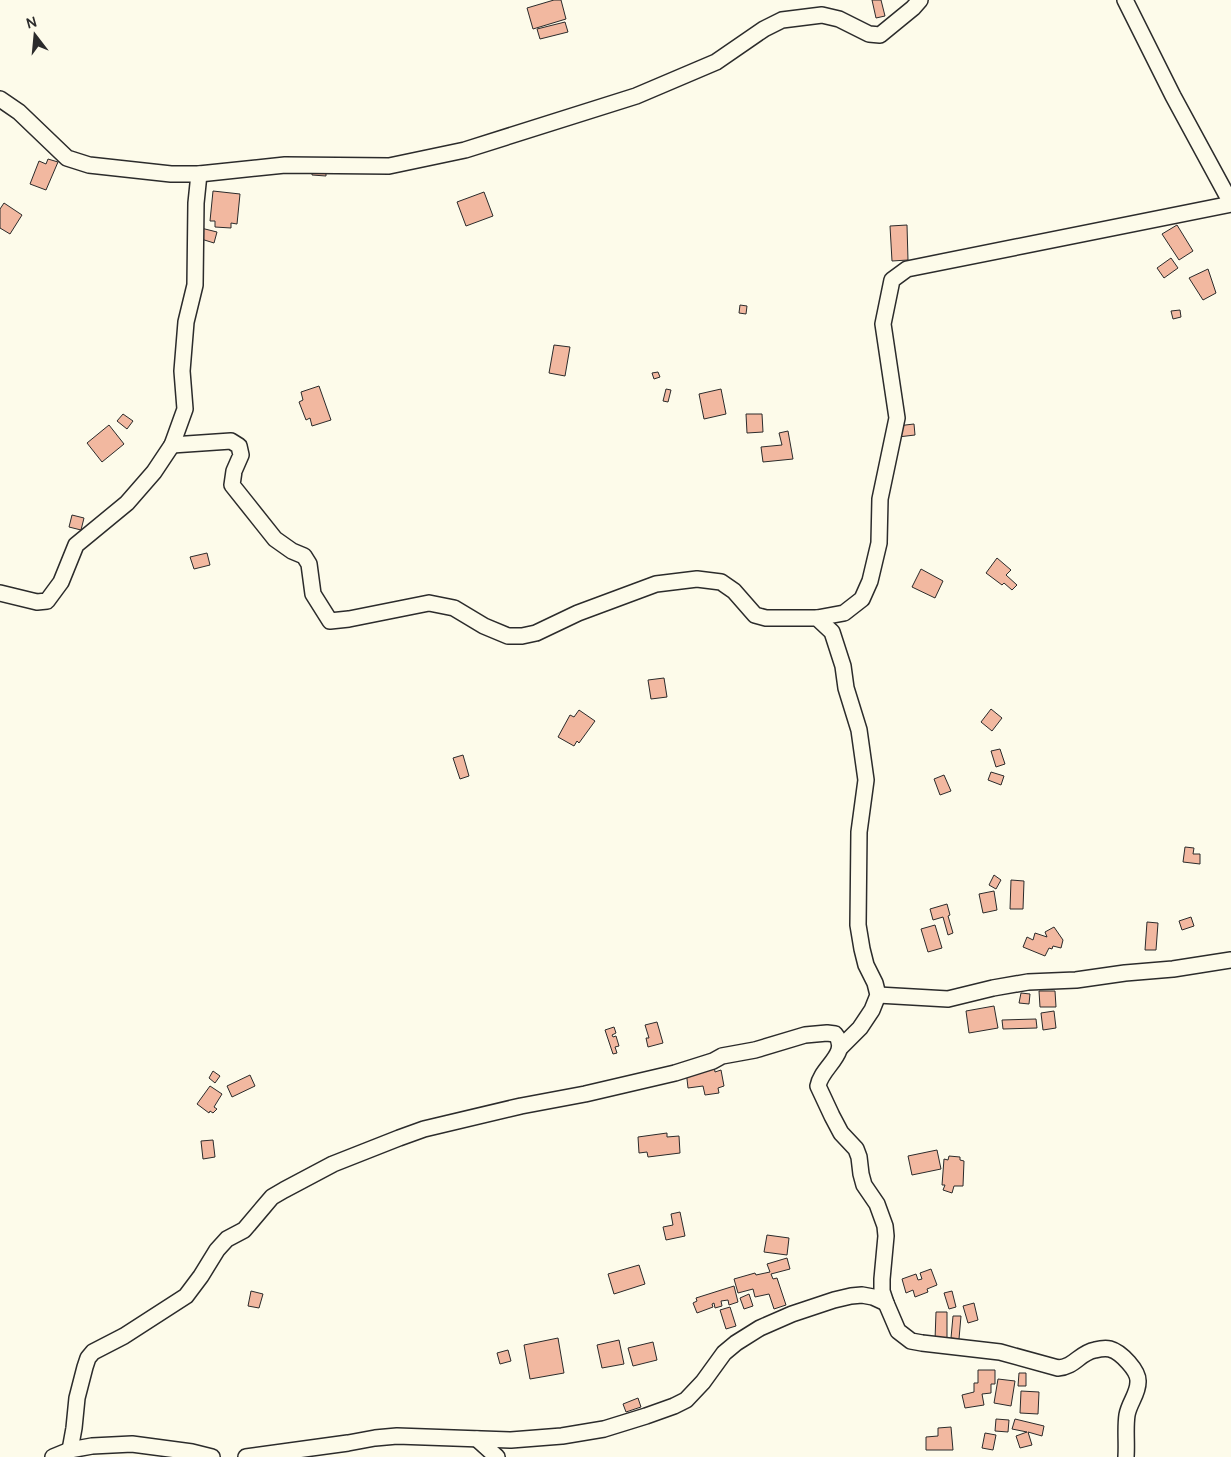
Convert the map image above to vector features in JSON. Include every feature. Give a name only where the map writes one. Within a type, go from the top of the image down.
[{"type":"street","points":[[0,99],[19,112],[67,158],[89,165],[171,174],[199,174],[285,165],[389,166],[464,150],[636,96],[716,62],[764,29],[782,20],[822,15],[839,19],[869,34],[880,35],[920,0]]},
{"type":"street","points":[[172,444],[231,441],[239,446],[241,455],[234,471],[232,486],[275,539],[292,551],[304,556],[309,564],[313,594],[330,621],[349,619],[429,602],[454,608],[484,626],[508,636],[522,636],[536,633],[578,613],[656,584],[696,579],[721,582],[734,591],[755,615],[766,618],[817,618],[844,613],[862,599],[870,581],[880,543],[880,499],[897,418],[883,324],[892,280],[908,269],[1231,203],[1173,96],[1125,0]]},
{"type":"street","points":[[0,593],[36,602],[47,601],[61,582],[76,545],[126,504],[154,472],[172,444],[184,410],[182,370],[186,322],[195,285],[196,203],[199,174]]},
{"type":"street","points":[[817,618],[832,632],[844,666],[846,688],[859,730],[866,780],[859,832],[858,925],[864,957],[878,995],[872,1010],[860,1028],[841,1047],[823,1074],[818,1086],[841,1133],[856,1148],[864,1185],[877,1204],[882,1218],[886,1236],[882,1291],[886,1303],[898,1331],[911,1341],[922,1344],[1000,1352],[1058,1368],[1067,1367],[1084,1354],[1094,1350],[1110,1348],[1135,1369],[1139,1381],[1136,1394],[1127,1413],[1126,1457]]},
{"type":"street","points":[[878,995],[948,999],[1028,982],[1076,980],[1173,969],[1231,960]]},
{"type":"street","points":[[70,1450],[84,1367],[93,1352],[124,1336],[186,1296],[217,1250],[227,1239],[244,1230],[272,1197],[294,1184],[333,1164],[424,1129],[675,1073],[713,1061],[722,1056],[755,1050],[805,1035],[835,1034],[840,1040],[841,1047]]},
{"type":"street","points":[[246,1457],[397,1436],[518,1440],[562,1436],[604,1429],[646,1416],[686,1400],[703,1382],[724,1353],[760,1328],[792,1314],[851,1296],[873,1297],[886,1303]]},
{"type":"street","points":[[477,1439],[497,1457]]},
{"type":"street","points":[[53,1457],[70,1450],[92,1446],[132,1444],[192,1452],[212,1457]]},
{"type":"building","points":[[554,0],[561,0],[566,19],[533,29],[527,8]]},
{"type":"building","points":[[872,0],[881,0],[885,16],[876,18]]},
{"type":"building","points":[[565,22],[568,32],[540,39],[537,29]]},
{"type":"building","points":[[48,159],[58,162],[46,190],[30,184],[39,161],[46,164]]},
{"type":"building","points":[[312,170],[326,171],[326,176],[312,175]]},
{"type":"building","points":[[213,191],[240,194],[237,224],[231,223],[231,228],[215,227],[215,221],[210,221]]},
{"type":"building","points":[[484,192],[493,216],[466,226],[457,202]]},
{"type":"building","points":[[4,203],[22,215],[10,234],[0,228],[0,209]]},
{"type":"building","points":[[907,225],[908,260],[892,261],[890,226]]},
{"type":"building","points":[[1177,225],[1193,251],[1179,260],[1162,234]]},
{"type":"building","points":[[201,228],[217,232],[214,243],[198,238]]},
{"type":"building","points":[[1171,258],[1178,268],[1164,278],[1157,268]]},
{"type":"building","points":[[1208,269],[1216,293],[1203,300],[1189,278]]},
{"type":"building","points":[[740,305],[747,306],[746,314],[739,313]]},
{"type":"building","points":[[1180,310],[1181,317],[1173,319],[1171,311]]},
{"type":"building","points":[[554,345],[570,347],[565,376],[549,373]]},
{"type":"building","points":[[658,372],[660,377],[654,379],[652,373]]},
{"type":"building","points":[[319,386],[331,420],[312,426],[310,418],[306,420],[299,402],[303,400],[301,392]]},
{"type":"building","points":[[666,389],[671,390],[668,402],[663,401]]},
{"type":"building","points":[[721,389],[726,414],[704,419],[699,394]]},
{"type":"building","points":[[123,414],[133,421],[127,429],[117,421]]},
{"type":"building","points":[[746,414],[762,414],[763,432],[747,433]]},
{"type":"building","points":[[914,424],[915,435],[898,437],[897,426]]},
{"type":"building","points":[[109,425],[124,444],[102,462],[87,443]]},
{"type":"building","points":[[788,431],[793,459],[763,462],[761,447],[782,445],[779,433]]},
{"type":"building","points":[[72,515],[84,518],[81,530],[69,527]]},
{"type":"building","points":[[207,553],[210,565],[194,569],[190,557]]},
{"type":"building","points":[[997,558],[1011,570],[1006,575],[1017,585],[1012,590],[986,573]]},
{"type":"building","points":[[921,569],[943,581],[935,598],[912,587]]},
{"type":"building","points":[[664,678],[667,697],[651,699],[648,680]]},
{"type":"building","points":[[991,709],[1002,718],[992,731],[981,722]]},
{"type":"building","points":[[579,710],[595,721],[579,743],[577,741],[574,746],[558,737],[570,715],[574,717]]},
{"type":"building","points":[[1000,749],[1005,764],[996,767],[991,751]]},
{"type":"building","points":[[463,755],[469,776],[460,779],[453,758]]},
{"type":"building","points":[[991,772],[1004,776],[1001,785],[988,780]]},
{"type":"building","points":[[944,775],[951,791],[940,795],[934,779]]},
{"type":"building","points":[[1185,847],[1194,848],[1193,854],[1200,854],[1200,864],[1183,862]]},
{"type":"building","points":[[994,875],[1001,880],[996,889],[989,885]]},
{"type":"building","points":[[1011,880],[1024,881],[1023,909],[1010,909]]},
{"type":"building","points":[[994,891],[997,910],[983,913],[979,894]]},
{"type":"building","points":[[947,904],[953,933],[948,935],[943,917],[933,920],[930,909]]},
{"type":"building","points":[[1191,917],[1194,926],[1182,930],[1179,921]]},
{"type":"building","points":[[1147,922],[1158,923],[1156,950],[1145,950]]},
{"type":"building","points":[[935,925],[942,948],[928,952],[921,929]]},
{"type":"building","points":[[1054,927],[1063,940],[1061,948],[1053,946],[1052,949],[1049,948],[1045,956],[1023,947],[1027,937],[1033,940],[1035,933],[1047,937],[1045,932]]},
{"type":"building","points":[[1039,991],[1055,991],[1056,1007],[1040,1007]]},
{"type":"building","points":[[1021,993],[1030,994],[1029,1004],[1019,1003]]},
{"type":"building","points":[[994,1006],[998,1028],[969,1033],[966,1011]]},
{"type":"building","points":[[1054,1011],[1056,1028],[1043,1030],[1041,1013]]},
{"type":"building","points":[[1036,1019],[1037,1028],[1003,1029],[1002,1020]]},
{"type":"building","points":[[657,1022],[663,1043],[648,1047],[646,1038],[649,1038],[645,1025]]},
{"type":"building","points":[[614,1027],[616,1033],[612,1035],[613,1037],[616,1036],[619,1046],[615,1047],[617,1053],[613,1054],[605,1030]]},
{"type":"building","points":[[714,1066],[715,1072],[721,1070],[724,1086],[718,1088],[719,1093],[705,1095],[703,1086],[688,1088],[686,1070]]},
{"type":"building","points":[[213,1071],[220,1076],[215,1083],[209,1078]]},
{"type":"building","points":[[250,1075],[255,1086],[232,1097],[227,1086]]},
{"type":"building","points":[[210,1086],[222,1094],[214,1107],[217,1109],[213,1113],[210,1111],[209,1113],[197,1104]]},
{"type":"building","points":[[667,1133],[667,1137],[679,1136],[680,1153],[648,1157],[647,1152],[639,1153],[638,1137]]},
{"type":"building","points":[[213,1140],[215,1157],[203,1159],[201,1141]]},
{"type":"building","points":[[937,1150],[941,1169],[912,1175],[908,1156]]},
{"type":"building","points":[[949,1156],[960,1157],[960,1160],[964,1161],[963,1186],[954,1186],[952,1193],[943,1190],[945,1185],[942,1185],[944,1159],[948,1160]]},
{"type":"building","points":[[680,1212],[685,1236],[666,1240],[663,1227],[673,1225],[671,1214]]},
{"type":"building","points":[[767,1235],[789,1238],[787,1255],[764,1252]]},
{"type":"building","points":[[787,1258],[790,1269],[771,1274],[773,1279],[777,1278],[786,1305],[774,1309],[769,1294],[755,1297],[753,1289],[738,1293],[734,1279],[755,1273],[756,1275],[770,1272],[767,1264]]},
{"type":"building","points":[[639,1265],[645,1284],[614,1294],[608,1274]]},
{"type":"building","points":[[931,1269],[937,1285],[927,1289],[928,1292],[915,1297],[913,1290],[906,1293],[902,1279],[916,1274],[918,1280],[922,1279],[920,1273]]},
{"type":"building","points":[[734,1286],[738,1302],[729,1305],[728,1300],[721,1301],[722,1306],[715,1308],[714,1303],[712,1304],[713,1307],[697,1313],[693,1303],[697,1301],[696,1298]]},
{"type":"building","points":[[251,1291],[263,1294],[259,1308],[248,1306]]},
{"type":"building","points":[[952,1291],[956,1307],[949,1309],[944,1293]]},
{"type":"building","points":[[749,1294],[753,1306],[744,1309],[740,1298]]},
{"type":"building","points":[[974,1303],[978,1320],[968,1323],[963,1306]]},
{"type":"building","points":[[730,1307],[736,1326],[726,1329],[720,1310]]},
{"type":"building","points":[[936,1312],[947,1312],[947,1341],[935,1340]]},
{"type":"building","points":[[953,1316],[961,1316],[959,1339],[951,1338]]},
{"type":"building","points":[[558,1338],[564,1373],[530,1379],[524,1345]]},
{"type":"building","points":[[619,1340],[624,1364],[602,1368],[597,1345]]},
{"type":"building","points":[[653,1342],[657,1360],[633,1366],[628,1348]]},
{"type":"building","points":[[508,1350],[511,1361],[500,1364],[497,1353]]},
{"type":"building","points":[[978,1370],[995,1370],[995,1384],[991,1384],[991,1393],[982,1394],[984,1405],[965,1408],[962,1395],[974,1392],[974,1383],[978,1383]]},
{"type":"building","points":[[1019,1373],[1026,1373],[1026,1386],[1018,1386]]},
{"type":"building","points":[[998,1379],[1015,1381],[1011,1406],[994,1403]]},
{"type":"building","points":[[1021,1391],[1039,1392],[1038,1414],[1020,1413]]},
{"type":"building","points":[[638,1398],[641,1407],[626,1412],[623,1404]]},
{"type":"building","points":[[996,1419],[1009,1420],[1008,1432],[995,1431]]},
{"type":"building","points":[[1015,1419],[1044,1426],[1042,1436],[1028,1432],[1032,1445],[1020,1448],[1016,1436],[1027,1432],[1012,1429]]},
{"type":"building","points":[[951,1427],[953,1450],[926,1450],[926,1437],[938,1436],[938,1428]]},
{"type":"building","points":[[985,1433],[996,1435],[993,1450],[982,1448]]}]
